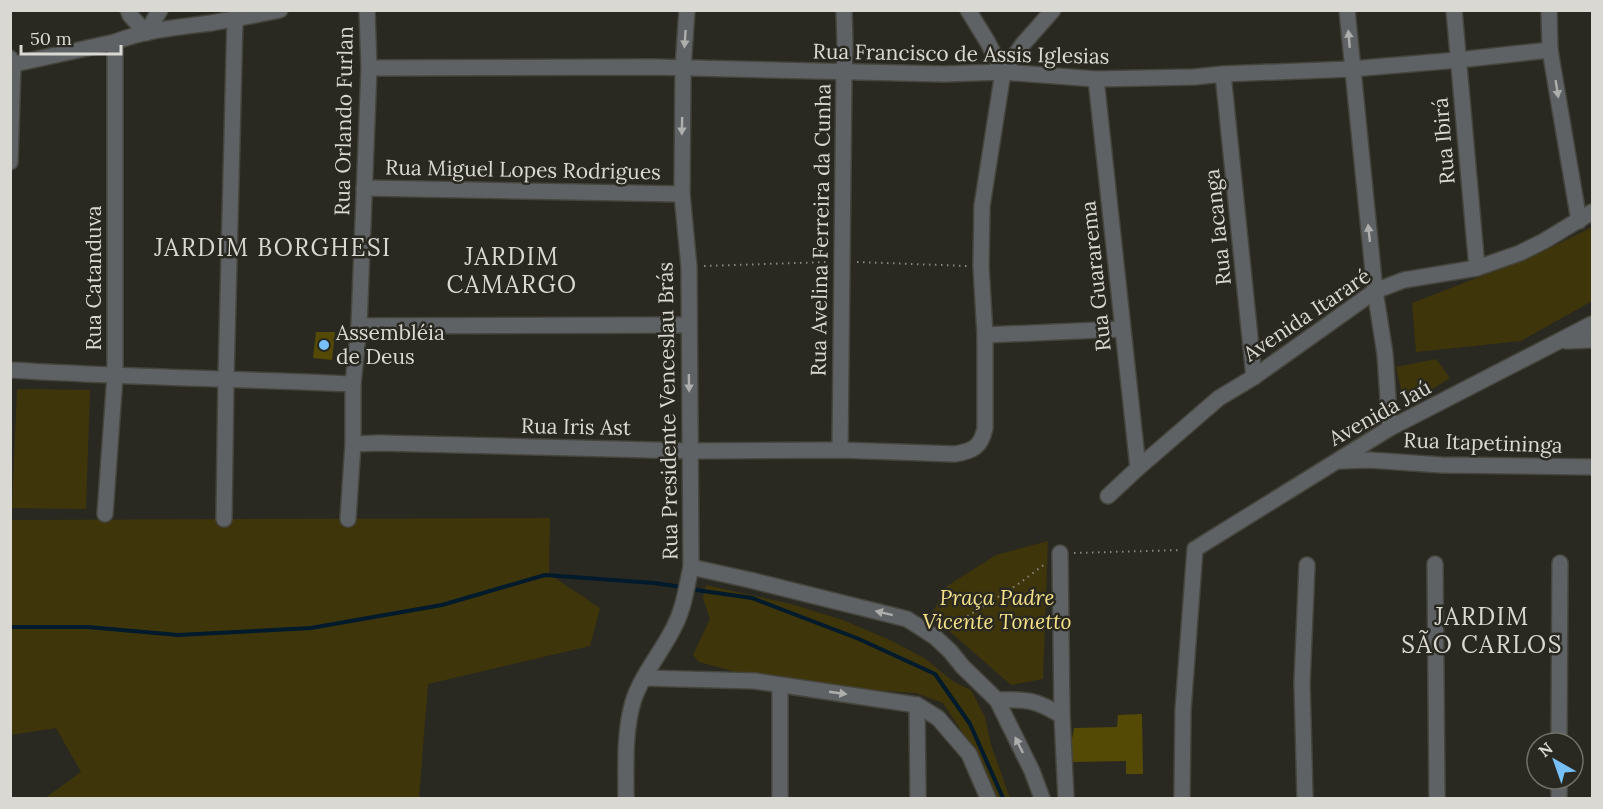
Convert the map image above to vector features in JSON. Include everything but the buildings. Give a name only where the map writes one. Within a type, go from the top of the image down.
[{"type":"street","points":[[128,10],[146,33]]},
{"type":"street","points":[[146,33],[160,10]]},
{"type":"street","points":[[10,162],[11,62],[115,42],[126,37],[186,25],[280,10]]},
{"type":"street","name":"Rua Orlando Furlan","points":[[348,519],[353,444],[353,384],[359,326],[369,68],[367,10]]},
{"type":"street","name":"Rua Presidente Venceslau Brás","points":[[626,798],[626,756],[633,701],[674,628],[685,603],[690,574],[689,267],[682,194],[683,68],[687,10]]},
{"type":"street","name":"Rua Avelina Ferreira da Cunha","points":[[840,450],[844,10]]},
{"type":"street","points":[[968,10],[1003,72]]},
{"type":"street","points":[[1053,10],[1023,44],[1003,72],[982,206],[981,266],[986,335],[1122,329]]},
{"type":"street","points":[[1347,10],[1390,428]]},
{"type":"street","name":"Rua Ibirá","points":[[1454,10],[1477,268]]},
{"type":"street","points":[[1549,10],[1550,50],[1579,221]]},
{"type":"street","points":[[224,519],[235,18]]},
{"type":"street","name":"Rua Catanduva","points":[[105,514],[115,376],[115,42]]},
{"type":"street","name":"Rua Francisco de Assis Iglesias","points":[[369,68],[652,66],[944,74],[1003,72],[1096,79],[1194,77],[1352,69],[1550,50]]},
{"type":"street","name":"Rua Iacanga","points":[[1223,74],[1254,376]]},
{"type":"street","name":"Rua Guararema","points":[[1096,79],[1138,468]]},
{"type":"street","name":"Rua Miguel Lopes Rodrigues","points":[[364,188],[682,194]]},
{"type":"street","name":"Avenida Itararé","points":[[1108,496],[1220,398],[1375,291],[1404,280],[1477,268],[1520,253],[1593,212]]},
{"type":"street","name":"Avenida Jaú","points":[[1182,798],[1183,710],[1195,549],[1390,428],[1593,324]]},
{"type":"street","points":[[359,326],[688,325]]},
{"type":"street","name":"Rua Iris Ast","points":[[353,444],[690,451],[840,450],[954,454],[967,452],[976,447],[983,438],[985,429],[986,335]]},
{"type":"street","points":[[1560,342],[1593,340]]},
{"type":"street","points":[[10,370],[353,384]]},
{"type":"street","name":"Rua Itapetininga","points":[[1337,461],[1369,460],[1442,465],[1593,466]]},
{"type":"street","points":[[1060,553],[1062,716],[1066,798]]},
{"type":"street","points":[[1559,731],[1560,563]]},
{"type":"street","points":[[1435,564],[1437,798]]},
{"type":"street","points":[[1305,798],[1302,683],[1307,565]]},
{"type":"street","points":[[690,574],[800,592],[907,619],[935,637],[997,700],[1032,771],[1042,798]]},
{"type":"street","points":[[644,678],[755,681],[917,705],[938,718],[969,754],[988,798]]},
{"type":"street","points":[[780,685],[780,798]]},
{"type":"street","points":[[997,700],[1034,701],[1062,716]]},
{"type":"street","points":[[917,705],[918,798]]},
{"type":"green space","points":[[1592,227],[1592,301],[1521,341],[1416,352],[1412,303],[1534,256]]},
{"type":"green space","points":[[1436,359],[1450,378],[1405,406],[1396,367]]},
{"type":"green space","points":[[17,389],[90,390],[86,509],[12,508]]},
{"type":"green space","points":[[550,518],[549,574],[600,608],[590,646],[428,684],[419,798],[45,798],[81,772],[56,728],[11,735],[10,520]]},
{"type":"green space","name":"Praça Padre Vicente Tonetto","points":[[1048,541],[1043,679],[1011,685],[931,615],[947,586],[996,555]]},
{"type":"green space","points":[[706,585],[791,604],[843,620],[890,640],[924,658],[954,682],[971,690],[985,717],[991,745],[1010,798],[992,798],[975,751],[943,703],[915,693],[873,690],[764,674],[751,676],[699,662],[693,655],[710,619],[703,598]]},
{"type":"waterway","points":[[10,627],[88,627],[178,635],[311,628],[442,605],[545,575],[682,587]]},
{"type":"waterway","points":[[689,589],[752,598],[859,639],[935,674],[970,724],[1003,798]]},
{"type":"place","name":"Assembléia de Deus","points":[[324,345]]},
{"type":"district","name":"JARDIM BORGHESI","points":[[273,248]]},
{"type":"district","name":"JARDIM CAMARGO","points":[[512,271]]},
{"type":"district","name":"JARDIM SÃO CARLOS","points":[[1482,631]]}]
